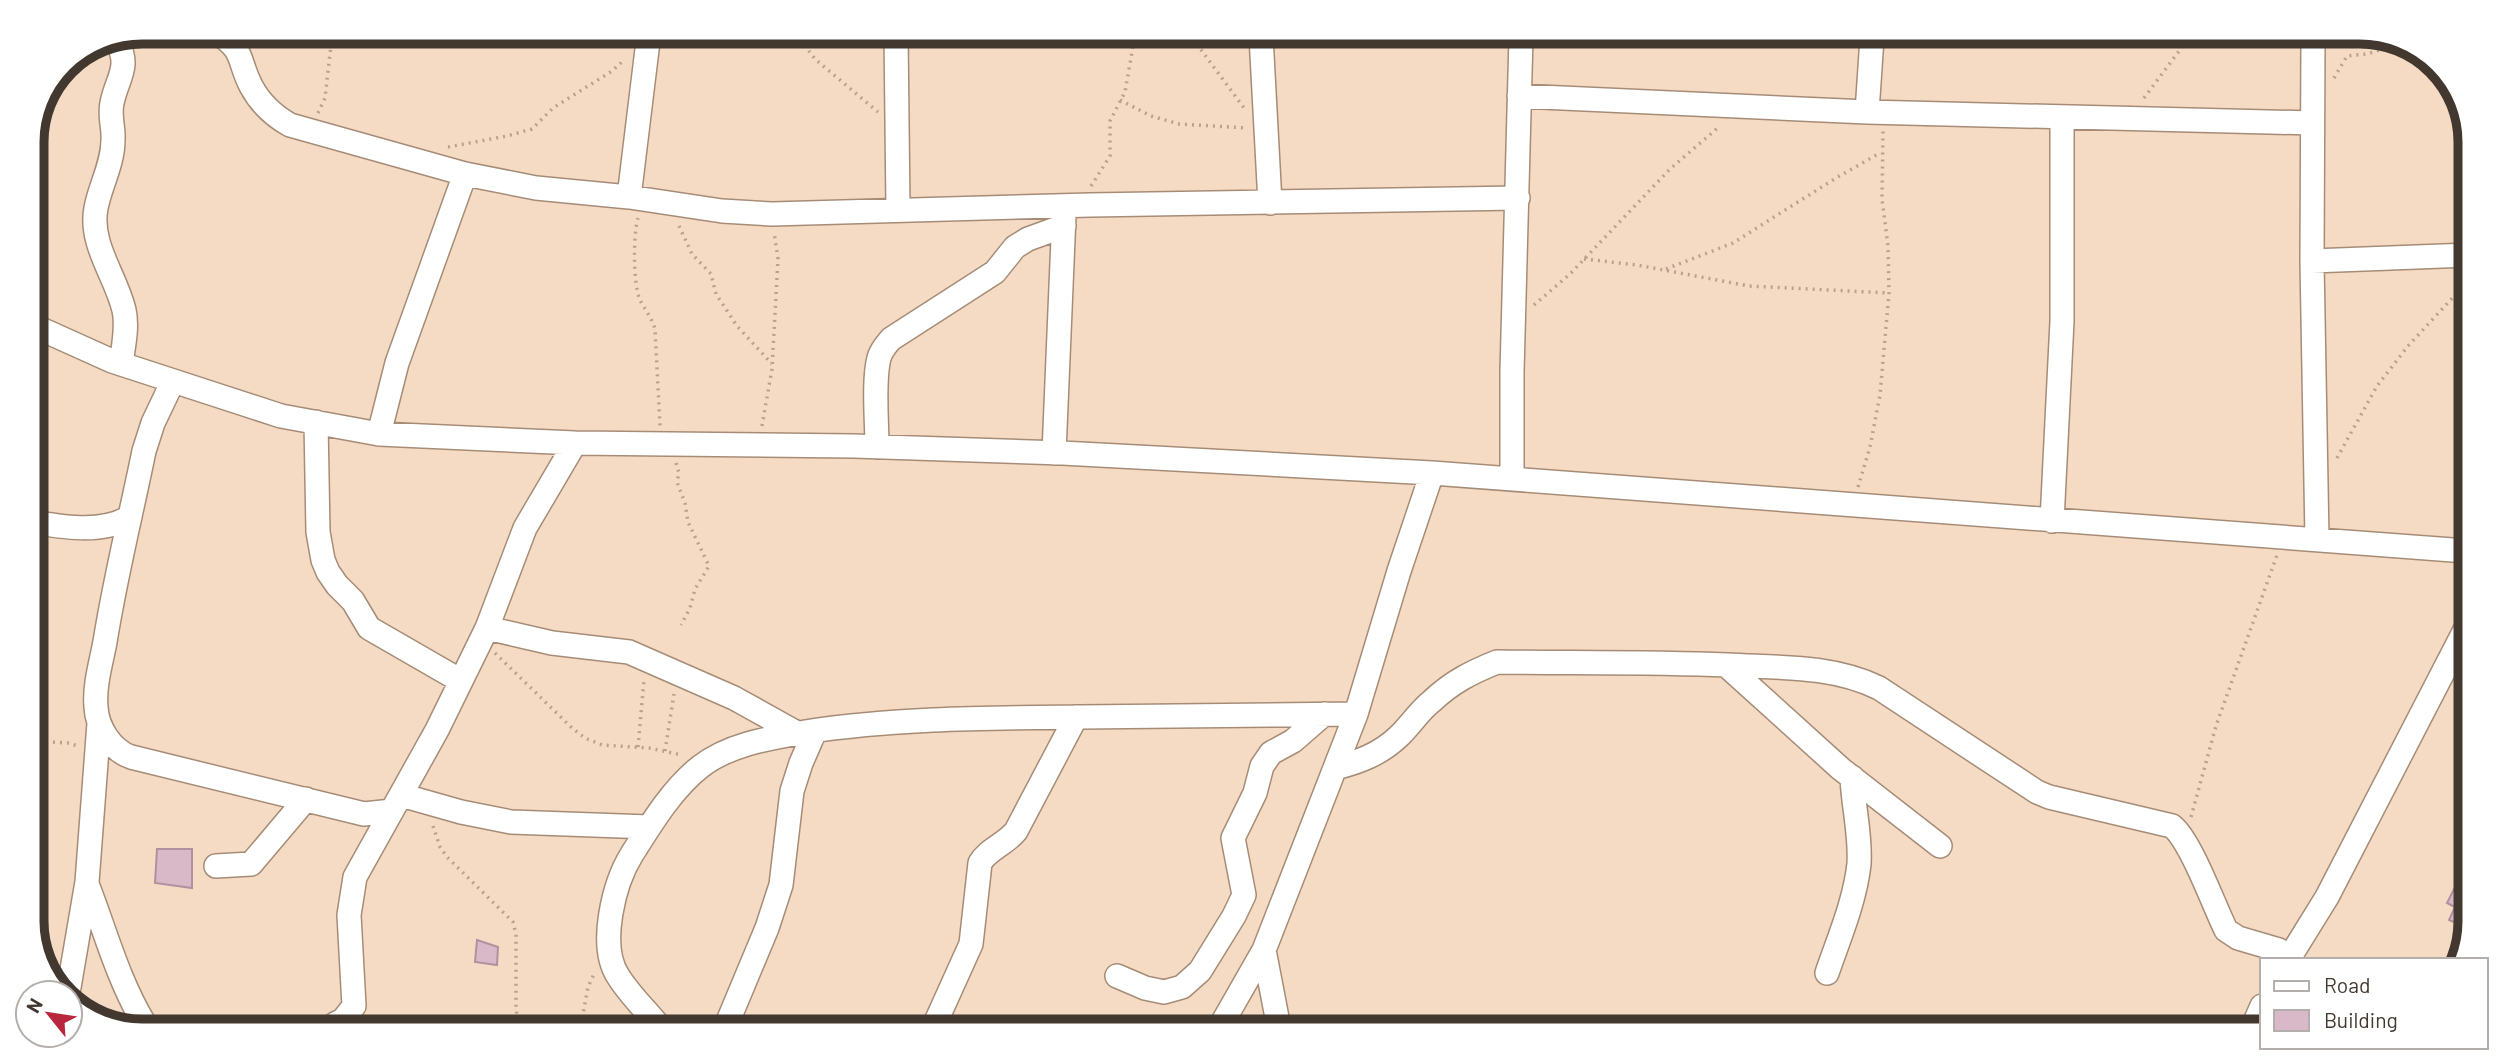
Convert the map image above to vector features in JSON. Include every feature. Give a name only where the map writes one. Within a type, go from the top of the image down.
[{"type":"street","points":[[231,44],[242,58],[250,83],[268,108],[290,125],[465,174],[536,188],[644,199],[722,211],[772,214],[898,210],[1069,212],[1518,198]]},
{"type":"street","points":[[644,199],[649,44]]},
{"type":"street","points":[[896,44],[898,210]]},
{"type":"street","points":[[1261,44],[1270,204]]},
{"type":"street","points":[[1512,479],[1521,44]]},
{"type":"street","points":[[1872,44],[1876,113]]},
{"type":"street","points":[[2313,44],[2312,261],[2317,539]]},
{"type":"street","points":[[119,47],[124,60],[112,102],[113,147],[94,225],[125,311],[121,364]]},
{"type":"street","points":[[1519,96],[1876,113],[2312,123]]},
{"type":"street","points":[[2052,521],[2062,321],[2062,118]]},
{"type":"street","points":[[379,434],[397,363],[465,174]]},
{"type":"street","points":[[877,447],[877,370],[879,356],[884,348],[891,340],[995,272],[1015,247],[1069,212]]},
{"type":"street","points":[[1054,453],[1069,212]]},
{"type":"street","points":[[2312,261],[2458,255]]},
{"type":"street","points":[[44,330],[121,364],[281,416],[379,434],[575,443],[877,447],[1054,453],[1432,474],[2458,550]]},
{"type":"street","points":[[70,979],[87,882],[99,723],[96,693],[107,628],[144,451],[153,423],[173,382]]},
{"type":"street","points":[[316,422],[318,532],[328,572],[353,601],[369,628],[461,681]]},
{"type":"street","points":[[346,1019],[354,1004],[349,915],[351,896],[362,863],[397,803],[485,633],[525,528],[575,443]]},
{"type":"street","points":[[1225,1019],[1264,950],[1356,714],[1399,571],[1432,474]]},
{"type":"street","points":[[44,523],[82,528],[105,527],[130,517]]},
{"type":"street","points":[[485,633],[629,652],[806,732]]},
{"type":"street","points":[[2287,958],[2327,897],[2458,643]]},
{"type":"street","points":[[1335,768],[1375,754],[1400,736],[1415,717],[1467,674],[1497,662],[1726,666],[1828,671],[1860,679],[1879,688],[2037,792],[2172,826],[2186,845],[2226,930],[2238,938],[2278,950],[2284,958]]},
{"type":"street","points":[[1726,666],[1852,777],[1940,846]]},
{"type":"street","points":[[1117,976],[1145,988],[1164,992],[1182,987],[1200,971],[1244,895],[1233,838],[1255,793],[1262,766],[1271,753],[1293,741],[1324,714]]},
{"type":"street","points":[[653,1019],[617,975],[611,957],[609,932],[616,889],[626,863],[649,827],[700,766],[751,742],[852,725],[894,722],[1356,714]]},
{"type":"street","points":[[937,1019],[971,944],[980,863],[984,856],[1008,842],[1016,831],[1076,717]]},
{"type":"street","points":[[99,723],[119,752],[125,755],[364,814],[397,803],[428,803],[511,822],[649,827]]},
{"type":"street","points":[[729,1019],[767,928],[780,885],[792,791],[801,763],[806,732]]},
{"type":"street","points":[[1827,973],[1859,864],[1852,777]]},
{"type":"street","points":[[216,866],[251,863],[306,799]]},
{"type":"street","points":[[87,882],[134,1007],[134,1018]]},
{"type":"street","points":[[1264,950],[1277,1019]]},
{"type":"path","points":[[318,132],[318,113],[325,98],[331,44]]},
{"type":"path","points":[[804,44],[815,59],[897,130]]},
{"type":"path","points":[[1069,212],[1108,161],[1110,121],[1128,81],[1134,44]]},
{"type":"path","points":[[1197,44],[1248,115]]},
{"type":"path","points":[[2128,119],[2184,44]]},
{"type":"path","points":[[2333,83],[2347,56],[2387,48]]},
{"type":"path","points":[[442,148],[532,129],[553,108],[612,71],[626,57]]},
{"type":"path","points":[[1120,100],[1151,116],[1191,127],[1256,128],[1268,150]]},
{"type":"path","points":[[1514,323],[1584,259],[1670,169],[1743,107]]},
{"type":"path","points":[[1852,505],[1870,447],[1880,395],[1889,293],[1888,246],[1876,113]]},
{"type":"path","points":[[1664,270],[1732,243],[1836,177],[1881,152]]},
{"type":"path","points":[[681,625],[690,608],[695,589],[709,566],[688,522],[685,503],[677,482],[678,473],[666,444],[655,329],[652,317],[640,299],[637,286],[635,234],[644,199],[679,226],[692,254],[711,274],[716,293],[737,326],[772,364]]},
{"type":"path","points":[[759,445],[772,364],[778,259],[772,214]]},
{"type":"path","points":[[1584,259],[1749,286],[1889,293]]},
{"type":"path","points":[[2332,469],[2377,386],[2408,346],[2458,293]]},
{"type":"path","points":[[2186,845],[2186,831],[2216,726],[2284,537]]},
{"type":"path","points":[[485,633],[533,691],[585,738],[602,745],[638,747],[711,761]]},
{"type":"path","points":[[638,747],[642,689],[649,661]]},
{"type":"path","points":[[665,751],[677,672]]},
{"type":"path","points":[[44,742],[68,743],[96,754]]},
{"type":"path","points":[[428,803],[435,834],[447,857],[513,922],[516,934],[516,1008],[519,1019]]},
{"type":"path","points":[[582,1019],[588,987],[597,964]]},
{"type":"path","points":[[84,999],[123,1017]]},
{"type":"building","points":[[157,849],[192,849],[192,888],[155,883]]},
{"type":"building","points":[[2458,881],[2458,924],[2449,920],[2455,907],[2447,903]]},
{"type":"building","points":[[477,940],[498,947],[497,965],[475,962]]},
{"type":"building","points":[[593,1016],[624,1019],[593,1019]]}]
